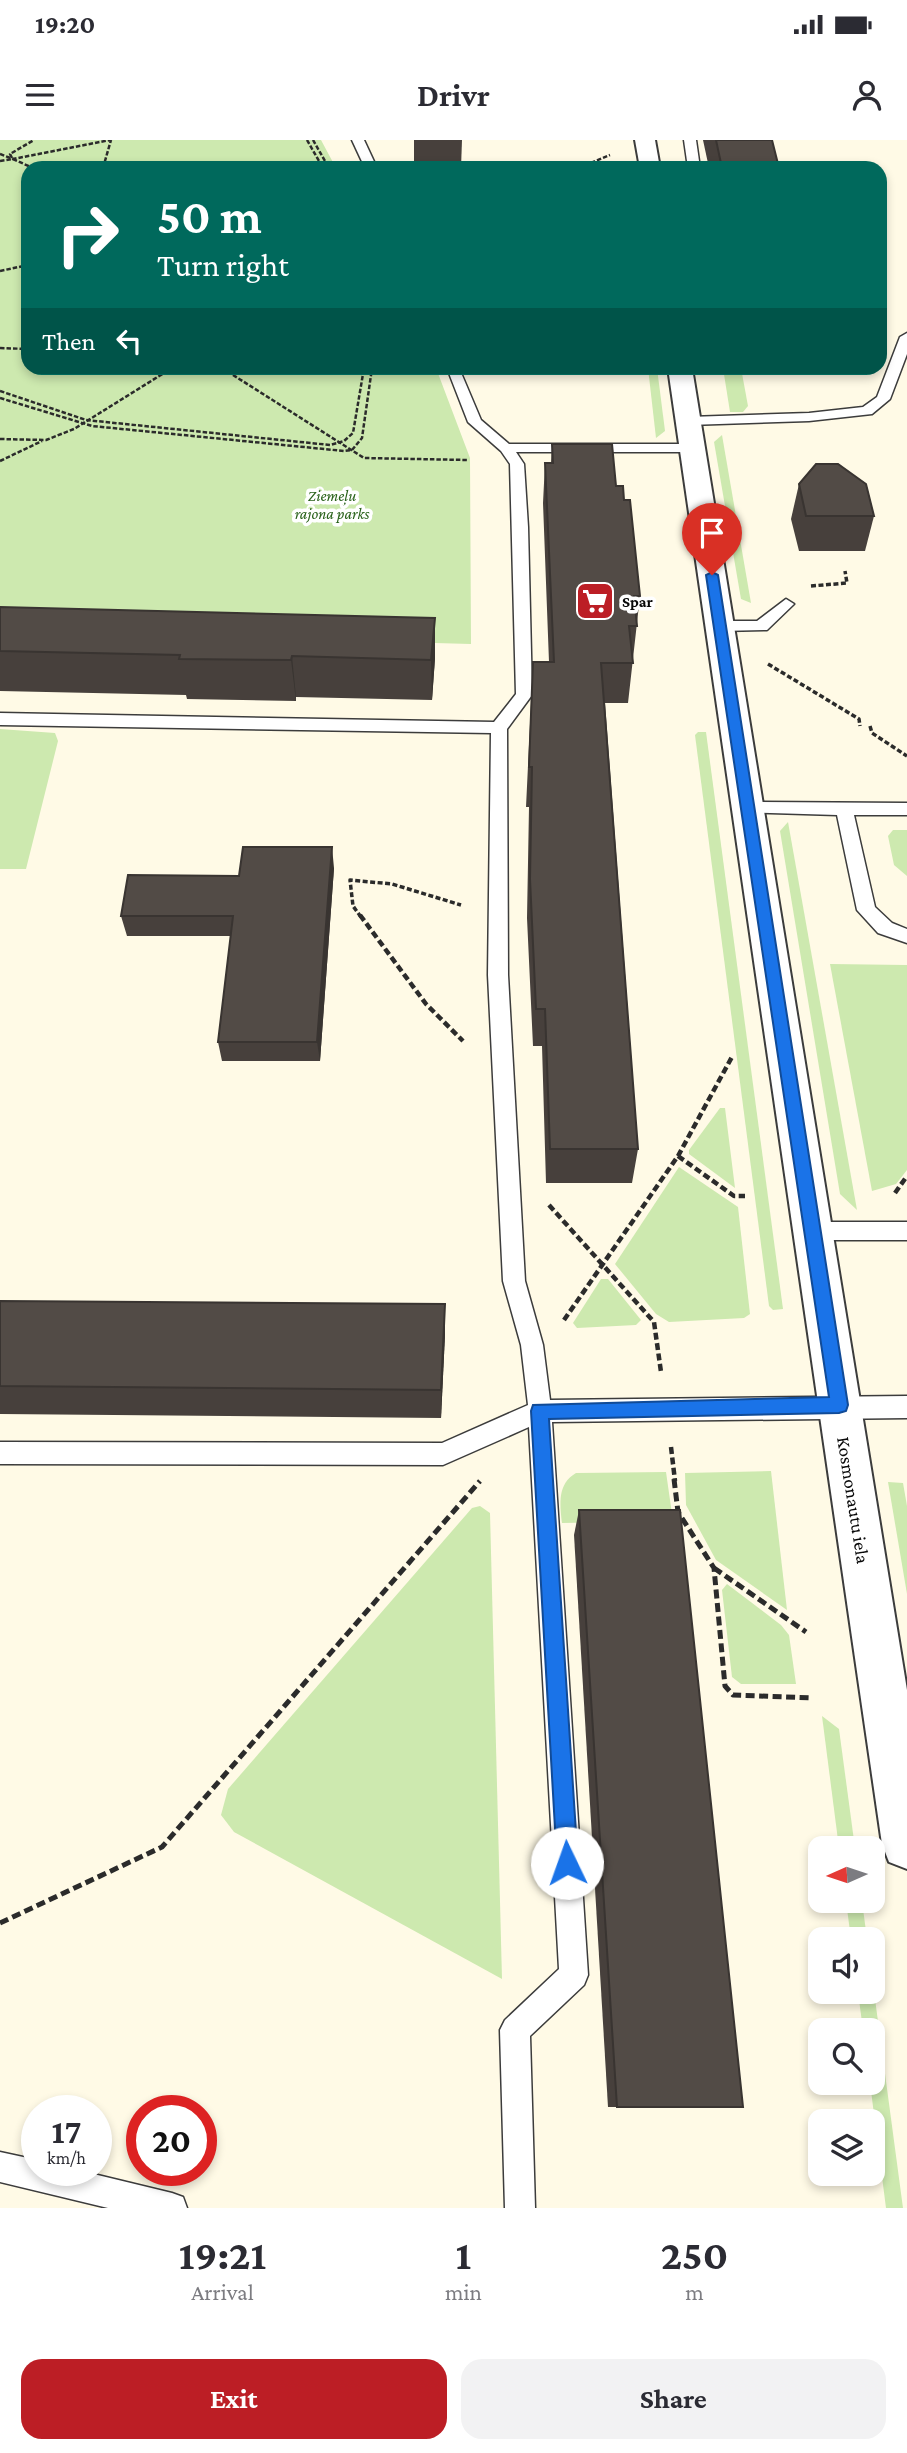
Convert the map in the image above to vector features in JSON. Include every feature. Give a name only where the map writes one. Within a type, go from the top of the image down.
[{"type":"street","points":[[645,140],[649,161]]},
{"type":"street","name":"Kosmonautu iela","points":[[681,375],[907,1843]]},
{"type":"lane","points":[[358,140],[368,161]]},
{"type":"lane","points":[[690,140],[693,161]]},
{"type":"lane","points":[[506,448],[691,435],[867,411],[883,399],[907,337]]},
{"type":"lane","points":[[456,375],[475,422],[506,448],[517,464],[522,527],[524,695],[499,728],[498,919],[514,1281],[532,1345],[540,1411],[574,1975],[516,2030],[520,2208]]},
{"type":"lane","points":[[720,626],[761,626],[786,604]]},
{"type":"lane","points":[[0,719],[499,728]]},
{"type":"lane","points":[[746,808],[907,809]]},
{"type":"lane","points":[[844,808],[866,911],[885,928],[907,936]]},
{"type":"lane","points":[[814,1231],[907,1231]]},
{"type":"lane","points":[[0,1453],[443,1454],[540,1411],[839,1405],[907,1407]]},
{"type":"lane","points":[[0,2167],[172,2208]]},
{"type":"path","points":[[13,159],[10,154],[34,140]]},
{"type":"path","points":[[0,161],[111,140],[105,161]]},
{"type":"path","points":[[307,140],[319,161]]},
{"type":"path","points":[[313,140],[325,161]]},
{"type":"path","points":[[0,154],[21,163]]},
{"type":"path","points":[[598,161],[617,154]]},
{"type":"path","points":[[0,271],[21,266]]},
{"type":"path","points":[[0,348],[21,349]]},
{"type":"path","points":[[0,461],[81,424],[160,375]]},
{"type":"path","points":[[233,375],[340,443],[371,459],[462,460],[517,464]]},
{"type":"path","points":[[0,391],[86,420],[311,444],[340,443],[353,433],[363,375]]},
{"type":"path","points":[[352,450],[362,438],[371,375]]},
{"type":"path","points":[[0,398],[81,424],[352,450]]},
{"type":"path","points":[[0,439],[46,440]]},
{"type":"path","points":[[768,664],[859,719],[860,726]]},
{"type":"path","points":[[870,726],[875,736],[907,756]]},
{"type":"path","points":[[498,919],[422,891],[371,879],[350,880],[353,906],[426,1004],[504,1081]]},
{"type":"path","points":[[536,1380],[557,1330],[678,1156],[733,1055]]},
{"type":"path","points":[[508,1156],[654,1322],[678,1512],[714,1568],[725,1686],[733,1695],[813,1698]]},
{"type":"path","points":[[678,1156],[734,1196],[745,1196]]},
{"type":"path","points":[[0,1923],[162,1847],[486,1473]]},
{"type":"path","points":[[675,1526],[685,1522]]},
{"type":"path","points":[[714,1568],[721,1570],[806,1632]]},
{"type":"green space","name":"Ziemeļu rajona parks","points":[[0,140],[321,140],[332,161],[21,161],[21,375],[439,375],[470,458],[471,644],[0,631]]},
{"type":"green space","points":[[649,375],[658,375],[665,431],[656,438]]},
{"type":"green space","points":[[724,375],[742,375],[748,406],[743,412],[730,412]]},
{"type":"green space","points":[[722,435],[751,603],[741,599],[714,442]]},
{"type":"green space","points":[[0,729],[55,733],[58,741],[26,869],[0,869]]},
{"type":"green space","points":[[698,732],[706,732],[783,1309],[773,1310],[769,1306],[695,735]]},
{"type":"green space","points":[[788,822],[857,1210],[840,1194],[780,831]]},
{"type":"green space","points":[[893,830],[907,830],[907,876],[894,865],[888,836]]},
{"type":"green space","points":[[830,964],[907,965],[907,1170],[896,1184],[872,1191]]},
{"type":"green space","points":[[720,1108],[725,1108],[735,1188],[689,1154],[689,1150]]},
{"type":"green space","points":[[679,1167],[738,1207],[750,1314],[744,1318],[669,1322],[656,1314],[615,1264]]},
{"type":"green space","points":[[601,1279],[608,1279],[641,1320],[636,1325],[577,1328],[573,1323]]},
{"type":"green space","points":[[771,1471],[787,1610],[716,1560],[686,1505],[685,1473]]},
{"type":"green space","points":[[666,1472],[673,1521],[562,1523],[563,1489],[576,1473]]},
{"type":"green space","points":[[888,1482],[903,1483],[907,1506],[907,1594]]},
{"type":"green space","points":[[480,1506],[490,1513],[502,1979],[234,1832],[221,1815],[228,1789],[472,1508]]},
{"type":"green space","points":[[727,1584],[781,1625],[789,1635],[796,1684],[741,1684],[732,1677],[722,1590]]},
{"type":"green space","points":[[822,1716],[839,1729],[853,1836],[837,1836]]},
{"type":"green space","points":[[848,1913],[864,1913],[865,1927],[849,1927]]},
{"type":"green space","points":[[860,2004],[876,2004],[878,2018],[861,2018]]},
{"type":"green space","points":[[885,2074],[903,2208],[886,2208],[883,2186],[885,2109],[873,2109],[872,2095],[885,2095]]},
{"type":"building","points":[[716,140],[772,140],[777,161],[720,161]]},
{"type":"building","points":[[552,444],[612,444],[616,486],[623,486],[624,500],[630,500],[640,596],[634,596],[637,626],[629,626],[633,663],[601,663],[638,1149],[550,1149],[545,1009],[536,1009],[530,879],[532,767],[529,767],[533,662],[554,662],[545,463],[553,463]]},
{"type":"building","points":[[816,464],[838,464],[866,484],[874,516],[806,516],[799,484]]},
{"type":"building","points":[[0,607],[435,618],[431,660],[292,656],[291,660],[179,659],[180,655],[0,651]]},
{"type":"building","points":[[243,847],[332,847],[317,1042],[218,1042],[233,916],[121,916],[128,875],[239,876]]},
{"type":"building","points":[[0,1301],[445,1304],[441,1390],[0,1386]]},
{"type":"building","points":[[579,1510],[680,1510],[743,2107],[617,2107]]},
{"type":"place","name":"Spar","points":[[595,601]]},
{"type":"route","points":[[567,1863],[540,1411],[839,1405],[712,575]]}]
